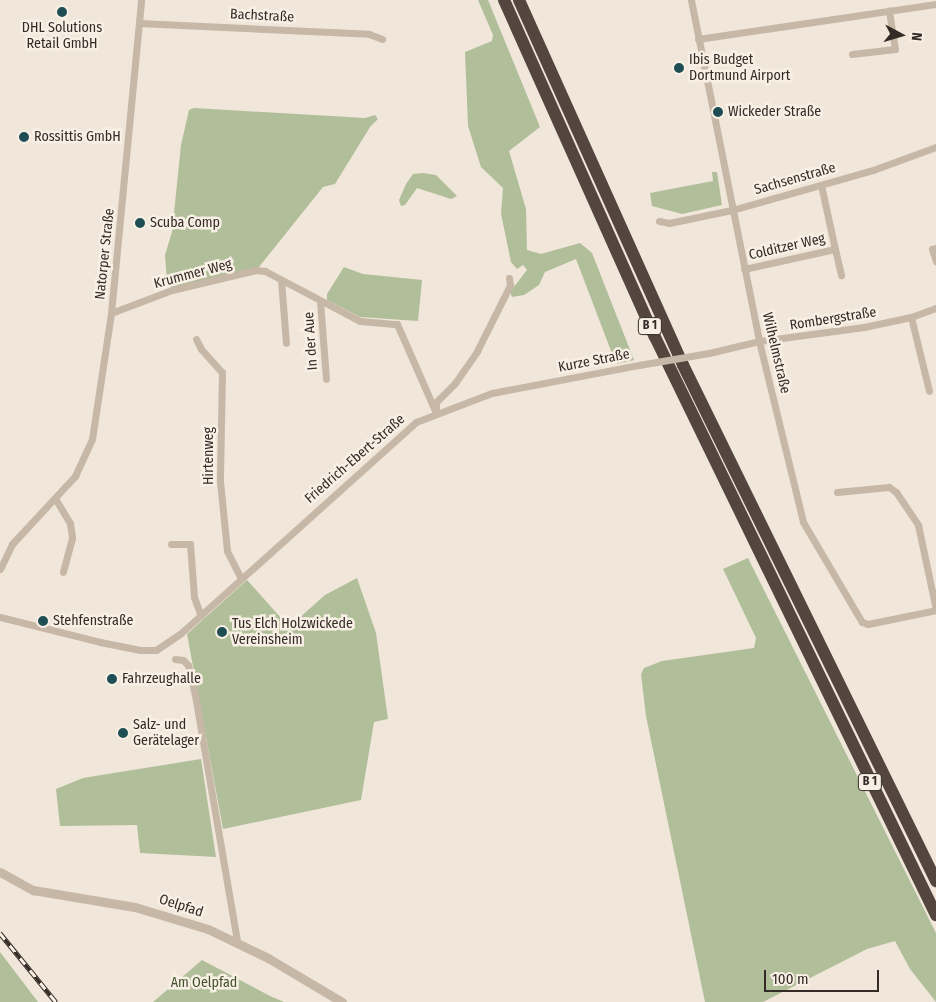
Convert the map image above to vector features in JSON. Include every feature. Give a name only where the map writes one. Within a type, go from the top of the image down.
[{"type":"highway","name":"B 1","points":[[504,0],[654,337],[936,915]]},
{"type":"highway","name":"B 1","points":[[519,0],[683,365],[936,881]]},
{"type":"street","name":"Natorper Straße","points":[[0,569],[12,544],[56,500],[78,472],[92,439],[111,313],[141,0]]},
{"type":"street","name":"Wilhelmstraße","points":[[691,0],[759,341],[802,520],[856,616],[868,624],[936,610]]},
{"type":"street","points":[[698,40],[936,4]]},
{"type":"street","points":[[852,54],[895,48],[889,10]]},
{"type":"street","name":"Bachstraße","points":[[139,22],[369,34],[382,39]]},
{"type":"street","name":"Sachsenstraße","points":[[658,221],[669,223],[732,210],[821,185],[936,147]]},
{"type":"street","name":"Colditzer Weg","points":[[821,185],[841,275]]},
{"type":"street","points":[[936,248],[932,249],[936,261]]},
{"type":"street","name":"Colditzer Weg","points":[[744,269],[835,249]]},
{"type":"street","name":"Krummer Weg","points":[[111,313],[172,290],[256,270],[281,280],[360,321],[397,324],[401,328],[436,413]]},
{"type":"street","points":[[436,413],[436,402],[455,383],[477,351],[510,285],[509,278]]},
{"type":"street","points":[[281,280],[286,343]]},
{"type":"street","name":"In der Aue","points":[[320,301],[326,379]]},
{"type":"street","name":"Rombergstraße","points":[[759,341],[864,328],[911,317],[936,308]]},
{"type":"street","points":[[911,317],[929,391]]},
{"type":"street","name":"Hirtenweg","points":[[196,339],[201,349],[222,372],[220,481],[227,551],[241,579]]},
{"type":"street","name":"Kurze Straße","points":[[436,413],[492,393],[709,353],[759,341]]},
{"type":"street","name":"Friedrich-Ebert-Straße","points":[[0,616],[148,651],[162,647],[200,616],[397,437],[416,422],[436,413]]},
{"type":"street","points":[[837,492],[889,487],[896,492],[918,525],[936,610]]},
{"type":"street","points":[[56,500],[70,522],[72,538],[63,572]]},
{"type":"street","points":[[171,544],[190,544],[194,596],[200,616]]},
{"type":"street","points":[[175,659],[184,660],[188,665],[195,695],[237,942]]},
{"type":"street","name":"Oelpfad","points":[[0,872],[28,888],[158,912],[237,942],[342,1002]]},
{"type":"green space","points":[[478,0],[488,0],[540,127],[509,151],[526,209],[527,250],[541,254],[580,243],[592,253],[634,360],[616,364],[576,259],[545,272],[539,285],[524,295],[512,297],[510,292],[527,270],[523,265],[517,269],[511,262],[501,214],[503,188],[481,167],[468,126],[465,52],[492,41],[493,35]]},
{"type":"green space","points":[[194,108],[365,118],[375,115],[378,119],[370,127],[335,184],[323,187],[259,267],[172,288],[167,280],[165,255],[172,232],[181,145],[189,110]]},
{"type":"green space","points":[[712,172],[717,172],[722,205],[682,214],[652,206],[650,193],[713,181]]},
{"type":"green space","points":[[413,174],[436,175],[457,196],[451,199],[417,188],[405,205],[401,206],[399,200],[406,184]]},
{"type":"green space","points":[[344,267],[363,274],[422,280],[418,321],[360,317],[327,300],[327,294]]},
{"type":"green space","points":[[748,558],[936,933],[936,1002],[910,969],[895,941],[867,949],[763,1002],[705,1002],[646,716],[641,674],[644,668],[662,661],[754,648],[756,638],[723,569]]},
{"type":"green space","points":[[357,578],[376,633],[388,719],[374,722],[361,800],[223,829],[187,634],[247,580],[289,627],[325,595]]},
{"type":"green space","points":[[201,759],[216,857],[140,853],[137,825],[60,826],[56,789],[83,778]]},
{"type":"green space","points":[[0,952],[38,1002],[0,1002]]},
{"type":"green space","name":"Am Oelpfad","points":[[202,960],[270,996],[284,1002],[153,1002]]},
{"type":"railway","points":[[0,933],[56,1002]]},
{"type":"place","name":"DHL Solutions Retail GmbH","points":[[62,12]]},
{"type":"place","name":"Ibis Budget Dortmund Airport","points":[[679,68]]},
{"type":"place","name":"Wickeder Straße","points":[[718,112]]},
{"type":"place","name":"Rossittis GmbH","points":[[24,137]]},
{"type":"place","name":"Scuba Comp","points":[[140,223]]},
{"type":"place","name":"Stehfenstraße","points":[[43,621]]},
{"type":"place","name":"Tus Elch Holzwickede Vereinsheim","points":[[222,632]]},
{"type":"place","name":"Fahrzeughalle","points":[[112,679]]},
{"type":"place","name":"Salz- und Gerätelager","points":[[123,733]]}]
